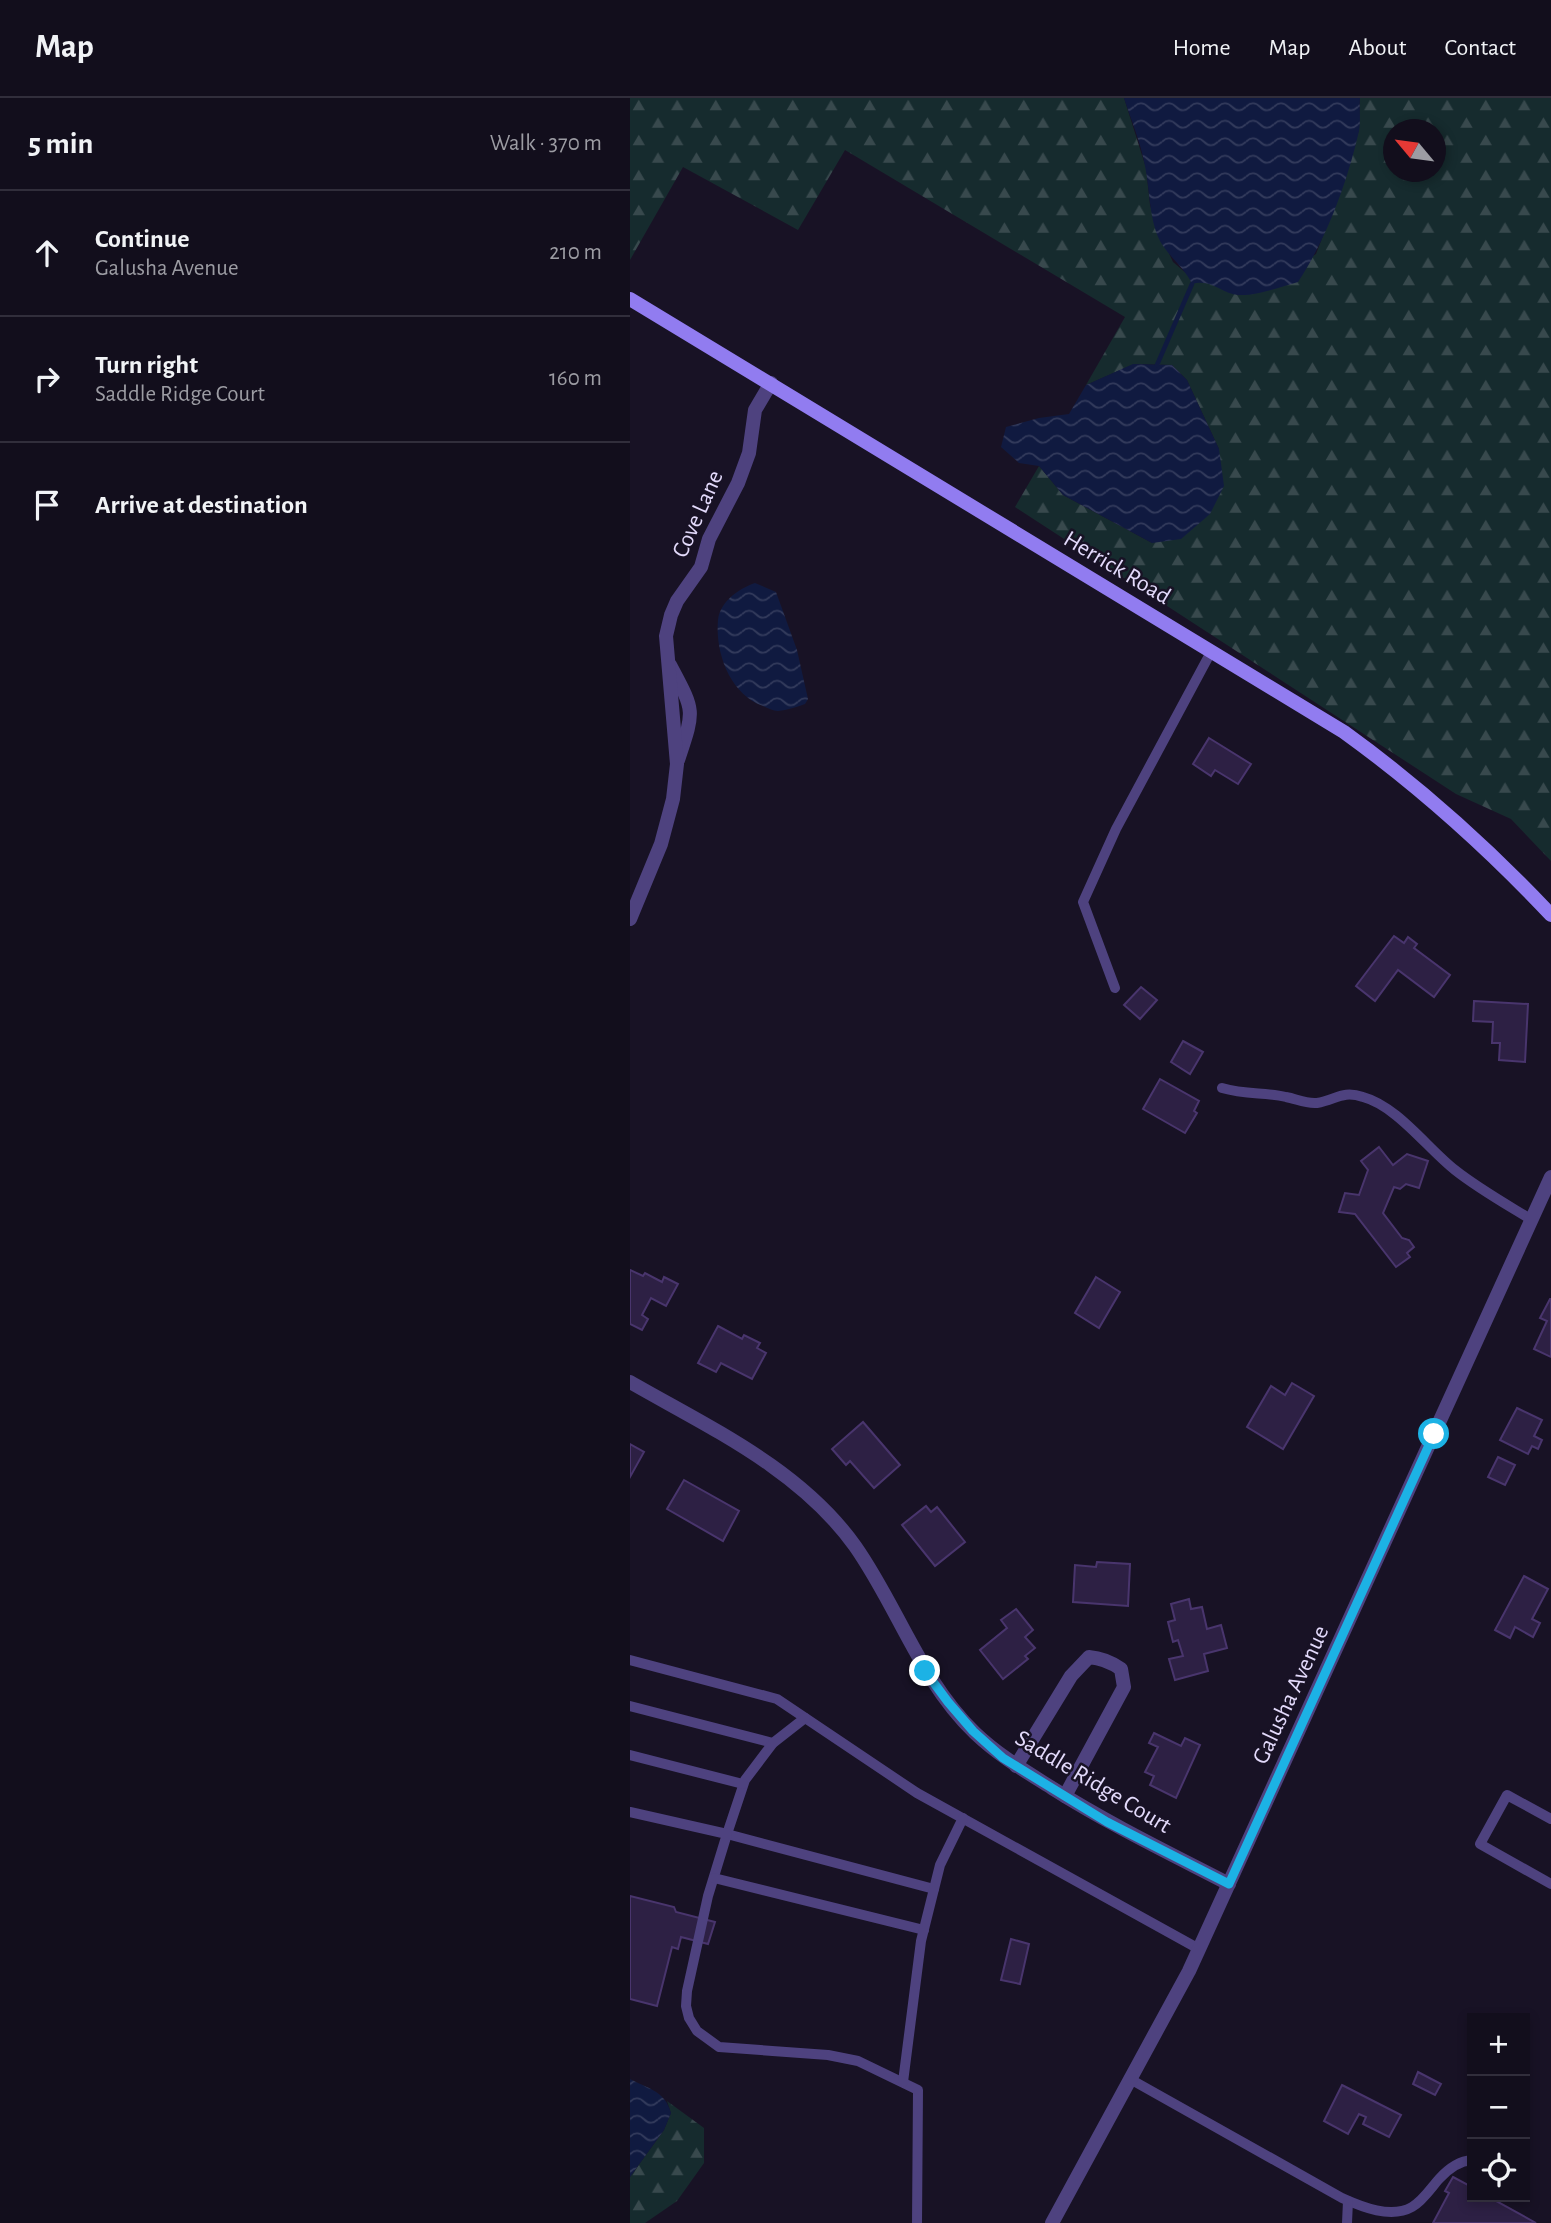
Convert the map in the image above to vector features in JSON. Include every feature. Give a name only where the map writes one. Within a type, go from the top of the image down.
[{"type":"street","name":"Herrick Road","points":[[630,299],[1344,733],[1395,770],[1470,833],[1551,915]]},
{"type":"street","name":"Cove Lane","points":[[677,764],[666,636],[671,615],[677,601],[701,566],[709,539],[738,483],[749,453],[755,410],[771,383]]},
{"type":"street","name":"Cove Lane","points":[[630,919],[661,844],[673,799],[677,764],[691,721],[691,708],[667,660]]},
{"type":"street","name":"Galusha Avenue","points":[[1052,2223],[1199,1949],[1551,1177]]},
{"type":"street","name":"Saddle Ridge Court","points":[[630,1382],[766,1461],[827,1513],[854,1544],[875,1575],[936,1687],[973,1731],[1016,1766],[1107,1822],[1229,1884]]},
{"type":"street","points":[[1016,1766],[1071,1676],[1089,1657],[1101,1658],[1115,1665],[1121,1669],[1124,1687],[1065,1796]]},
{"type":"lane","points":[[1115,988],[1083,902],[1116,829],[1211,652]]},
{"type":"lane","points":[[1222,1088],[1241,1094],[1285,1096],[1302,1103],[1318,1103],[1345,1093],[1364,1097],[1391,1113],[1455,1170],[1532,1220]]},
{"type":"lane","points":[[630,1660],[777,1699],[917,1793],[1199,1949]]},
{"type":"lane","points":[[630,1706],[773,1743]]},
{"type":"lane","points":[[805,1718],[773,1743],[743,1784],[714,1878],[687,1991],[686,2006],[697,2031],[719,2047],[828,2055],[858,2061],[918,2090],[917,2223]]},
{"type":"lane","points":[[630,1755],[743,1784]]},
{"type":"lane","points":[[1551,1819],[1507,1795],[1480,1844],[1551,1884]]},
{"type":"lane","points":[[630,1812],[727,1833],[934,1889]]},
{"type":"lane","points":[[903,2082],[923,1930],[940,1865],[963,1818]]},
{"type":"lane","points":[[714,1878],[923,1930]]},
{"type":"lane","points":[[1130,2079],[1348,2201],[1368,2209],[1403,2211],[1421,2200],[1448,2169],[1467,2160]]},
{"type":"lane","points":[[1347,2223],[1348,2201]]},
{"type":"green space","points":[[630,98],[1124,98],[1146,168],[1150,205],[1161,242],[1173,262],[1187,274],[1238,295],[1260,292],[1316,254],[1341,189],[1359,130],[1360,98],[1551,98],[1551,861],[1511,819],[1456,794],[1015,507],[1039,466],[1063,495],[1152,543],[1219,449],[1187,380],[1172,365],[1134,364],[1086,385],[1125,317],[845,150],[798,230],[683,167],[630,260]]},
{"type":"green space","points":[[667,2101],[704,2128],[704,2163],[677,2201],[645,2223],[630,2223],[630,2177],[664,2130],[671,2113]]},
{"type":"water","points":[[1124,98],[1360,98],[1359,131],[1342,190],[1327,229],[1298,282],[1246,295],[1233,294],[1205,283],[1192,284],[1156,232],[1143,157]]},
{"type":"water","points":[[1133,364],[1172,365],[1187,380],[1219,449],[1224,486],[1210,514],[1181,539],[1152,543],[1063,495],[1039,466],[1019,463],[1001,447],[1006,427],[1039,418],[1069,414],[1086,385]]},
{"type":"water","points":[[755,583],[776,592],[797,650],[808,699],[805,704],[778,711],[751,700],[733,682],[722,659],[718,633],[720,613],[732,596]]},
{"type":"water","points":[[630,2079],[660,2095],[671,2113],[664,2130],[630,2177]]},
{"type":"building","points":[[1209,738],[1251,764],[1238,784],[1215,770],[1211,776],[1193,764]]},
{"type":"building","points":[[1394,936],[1404,943],[1408,937],[1417,944],[1414,948],[1450,975],[1434,997],[1398,970],[1375,1001],[1356,986]]},
{"type":"building","points":[[1141,987],[1157,1000],[1140,1019],[1124,1005]]},
{"type":"building","points":[[1474,1001],[1528,1004],[1525,1062],[1499,1060],[1500,1043],[1492,1043],[1493,1022],[1473,1021]]},
{"type":"building","points":[[1183,1041],[1203,1052],[1190,1074],[1171,1062]]},
{"type":"building","points":[[1160,1079],[1199,1101],[1194,1111],[1197,1113],[1185,1133],[1143,1109]]},
{"type":"building","points":[[1379,1147],[1393,1165],[1407,1154],[1428,1161],[1419,1188],[1406,1184],[1400,1189],[1394,1187],[1383,1213],[1402,1238],[1409,1240],[1414,1247],[1407,1253],[1410,1257],[1396,1267],[1355,1214],[1339,1212],[1345,1193],[1359,1195],[1368,1170],[1361,1161]]},
{"type":"building","points":[[630,1270],[643,1276],[645,1273],[662,1282],[664,1277],[678,1284],[666,1306],[651,1298],[642,1315],[648,1319],[642,1330],[630,1324]]},
{"type":"building","points":[[1096,1277],[1120,1292],[1099,1328],[1075,1313]]},
{"type":"building","points":[[1550,1299],[1551,1357],[1534,1349],[1547,1321],[1540,1318]]},
{"type":"building","points":[[718,1326],[742,1339],[744,1335],[760,1343],[757,1348],[766,1353],[752,1379],[721,1363],[716,1372],[698,1363]]},
{"type":"building","points":[[1292,1383],[1314,1396],[1283,1449],[1247,1427],[1271,1386],[1285,1395]]},
{"type":"building","points":[[1517,1408],[1542,1420],[1534,1436],[1542,1440],[1538,1449],[1532,1446],[1528,1454],[1500,1440]]},
{"type":"building","points":[[863,1422],[900,1465],[874,1488],[850,1461],[846,1465],[832,1449]]},
{"type":"building","points":[[630,1444],[644,1452],[630,1477]]},
{"type":"building","points":[[1498,1457],[1515,1465],[1505,1485],[1488,1477]]},
{"type":"building","points":[[684,1480],[739,1511],[723,1541],[667,1509]]},
{"type":"building","points":[[926,1506],[931,1512],[937,1507],[965,1542],[935,1566],[902,1525]]},
{"type":"building","points":[[1097,1562],[1130,1564],[1128,1606],[1073,1602],[1075,1565],[1096,1567]]},
{"type":"building","points":[[1524,1576],[1548,1589],[1532,1619],[1540,1623],[1533,1637],[1515,1627],[1510,1638],[1495,1630]]},
{"type":"building","points":[[1189,1599],[1191,1609],[1202,1607],[1207,1629],[1221,1625],[1227,1648],[1204,1654],[1208,1671],[1175,1680],[1169,1659],[1183,1656],[1178,1640],[1173,1642],[1168,1622],[1175,1620],[1171,1604]]},
{"type":"building","points":[[1016,1609],[1033,1630],[1025,1637],[1035,1648],[1025,1656],[1028,1659],[1003,1679],[980,1650],[1007,1628],[1001,1620]]},
{"type":"building","points":[[1154,1733],[1181,1746],[1185,1738],[1200,1745],[1176,1798],[1150,1785],[1154,1776],[1145,1772],[1158,1747],[1149,1743]]},
{"type":"building","points":[[630,1896],[674,1907],[676,1912],[715,1922],[708,1944],[681,1937],[678,1949],[672,1947],[657,2006],[630,1999]]},
{"type":"building","points":[[1011,1939],[1029,1944],[1020,1984],[1001,1980]]},
{"type":"building","points":[[1418,2072],[1441,2084],[1435,2095],[1413,2084]]},
{"type":"building","points":[[1342,2085],[1401,2115],[1389,2137],[1363,2124],[1366,2117],[1359,2114],[1348,2134],[1324,2121]]},
{"type":"building","points":[[1453,2177],[1467,2184],[1467,2202],[1498,2202],[1536,2223],[1433,2223],[1449,2193],[1445,2191]]},
{"type":"waterway","points":[[1157,365],[1192,284]]},
{"type":"route","points":[[925,1671],[973,1731],[1003,1758],[1107,1822],[1229,1884],[1434,1434]]}]
